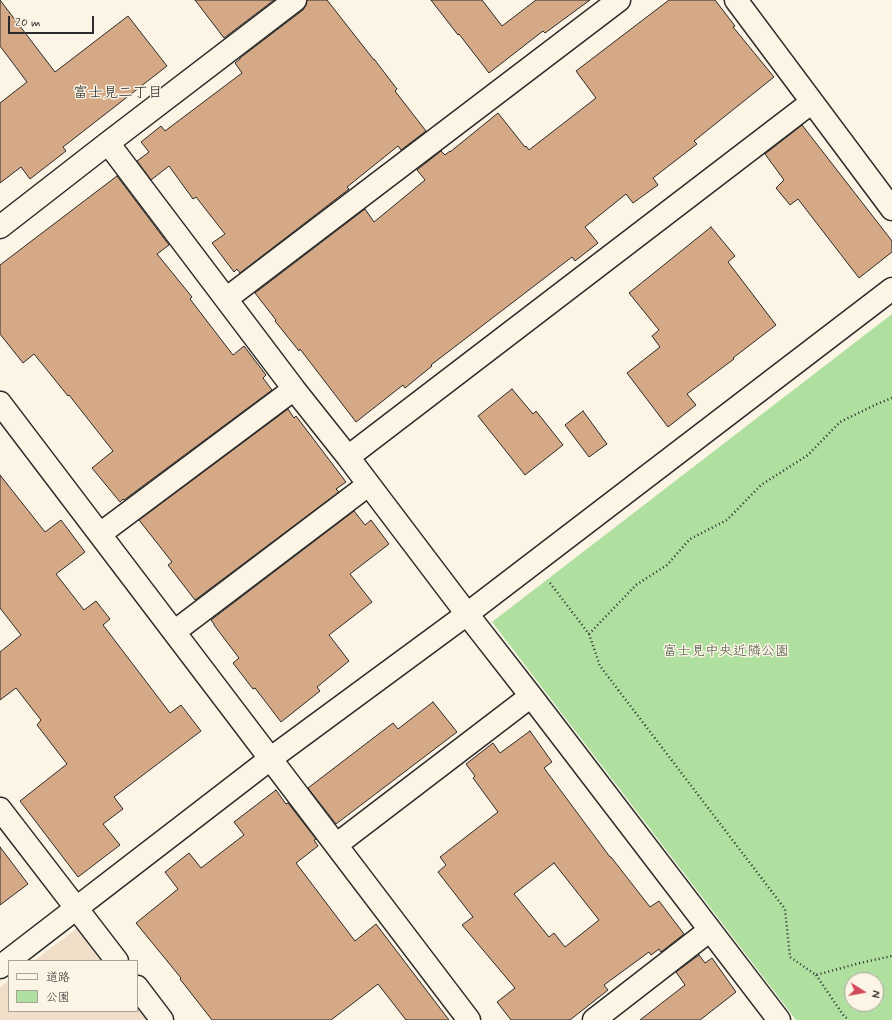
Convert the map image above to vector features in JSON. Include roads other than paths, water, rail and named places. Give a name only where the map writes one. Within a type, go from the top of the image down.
[{"type":"street","points":[[0,227],[295,0]]},
{"type":"street","points":[[226,299],[619,0]]},
{"type":"street","points":[[736,0],[892,209]]},
{"type":"street","points":[[348,457],[812,102]]},
{"type":"street","points":[[108,143],[294,389],[348,457],[779,1020]]},
{"type":"street","points":[[9,960],[270,759],[467,614],[892,289]]},
{"type":"street","points":[[100,534],[294,389]]},
{"type":"street","points":[[0,403],[469,1020]]},
{"type":"street","points":[[174,632],[368,485]]},
{"type":"street","points":[[336,845],[531,696]]},
{"type":"street","points":[[0,810],[116,960]]},
{"type":"street","points":[[594,1020],[710,930]]},
{"type":"street","points":[[0,967],[8,961]]},
{"type":"street","points":[[138,988],[162,1020]]},
{"type":"district","name":"富士見二丁目","points":[[118,94]]},
{"type":"park label","name":"富士見中央近隣公園","points":[[726,652]]}]
